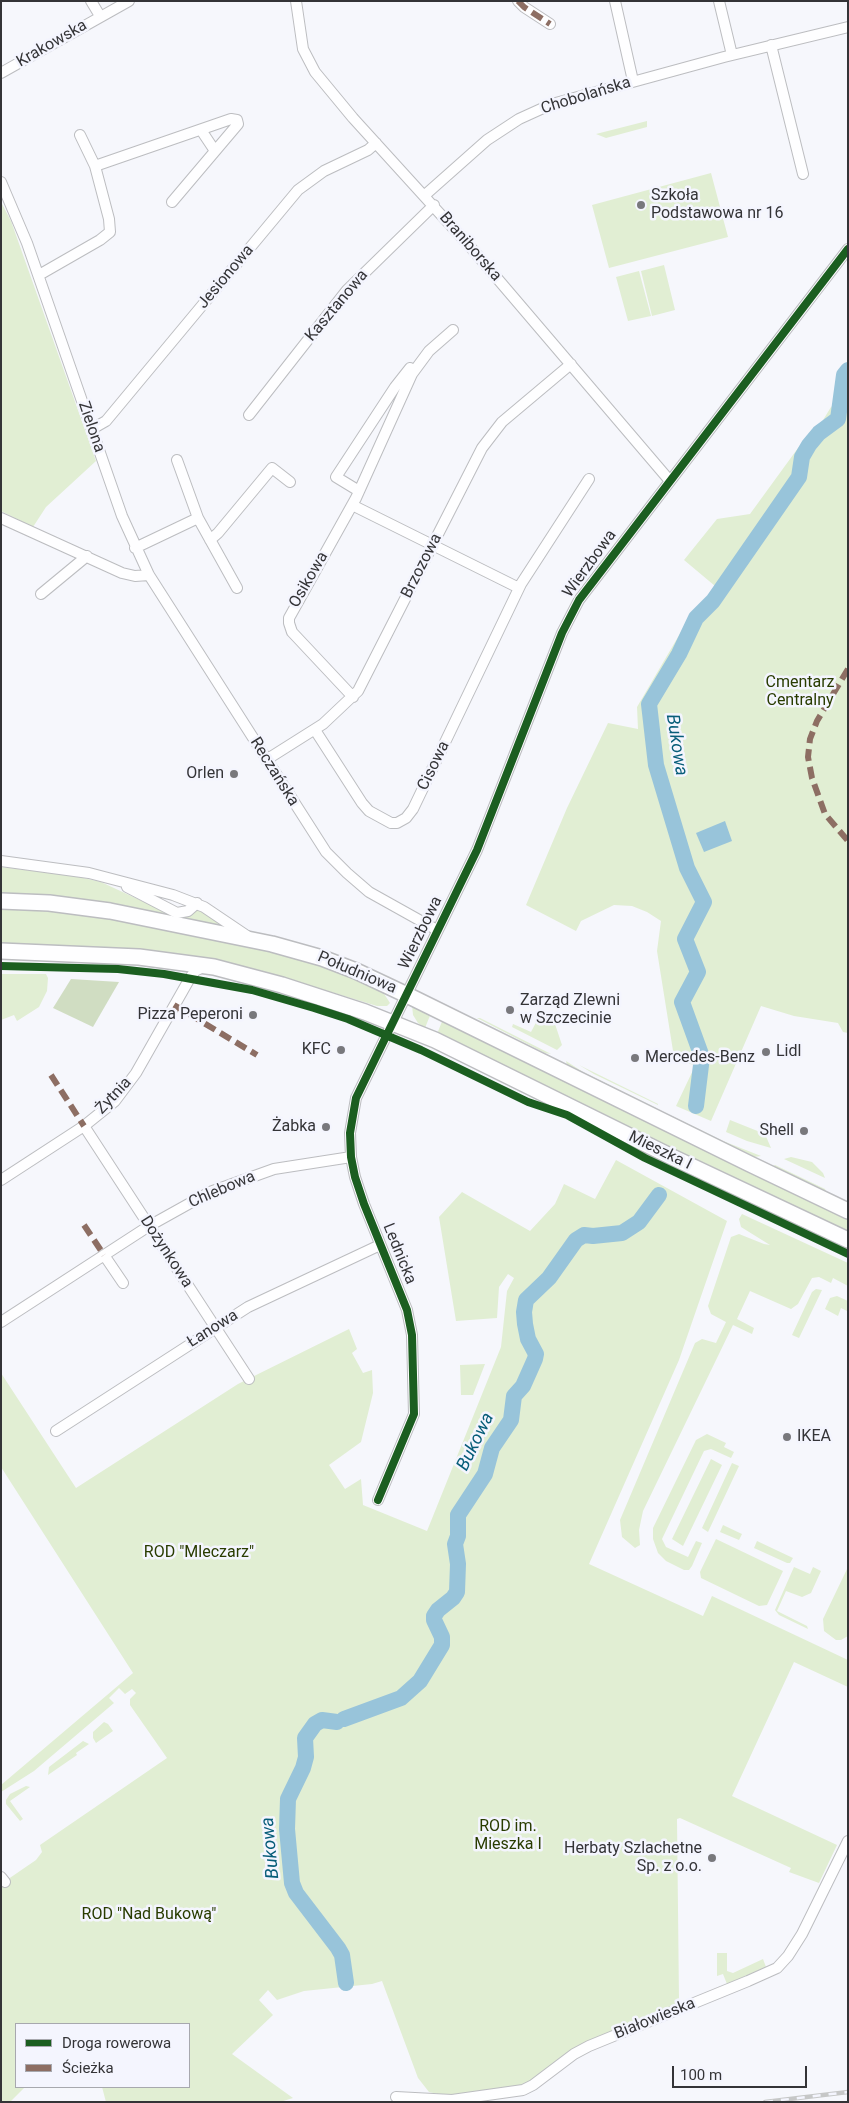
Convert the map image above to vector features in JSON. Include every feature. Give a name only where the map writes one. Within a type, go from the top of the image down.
[{"type":"main road","name":"Południowa","points":[[1,901],[49,903],[110,910],[272,944],[331,961],[407,995]]},
{"type":"main road","name":"Południowa","points":[[1,951],[100,954],[205,966],[282,985],[392,1021]]},
{"type":"main road","name":"Mieszka I","points":[[407,995],[750,1164],[848,1210]]},
{"type":"main road","name":"Mieszka I","points":[[392,1021],[848,1240]]},
{"type":"street","points":[[91,1],[100,16]]},
{"type":"street","name":"Krakowska","points":[[1,73],[129,1]]},
{"type":"street","name":"Braniborska","points":[[296,1],[303,49],[311,67],[331,93],[434,205],[670,481]]},
{"type":"street","points":[[518,1],[550,24]]},
{"type":"street","points":[[615,1],[633,81]]},
{"type":"street","points":[[719,1],[732,55]]},
{"type":"street","name":"Chobolańska","points":[[424,195],[479,146],[519,119],[565,100],[732,55],[848,27]]},
{"type":"street","points":[[771,45],[803,174]]},
{"type":"street","points":[[95,166],[231,119],[238,121],[238,124],[172,202]]},
{"type":"street","points":[[201,130],[215,151]]},
{"type":"street","points":[[38,275],[100,240],[110,232],[109,219],[95,166],[80,135]]},
{"type":"street","name":"Jesionowa","points":[[92,430],[106,421],[298,190],[320,174],[368,150],[376,143]]},
{"type":"street","name":"Zielona","points":[[1,182],[22,229],[122,516],[149,575]]},
{"type":"street","name":"Kasztanowa","points":[[249,415],[347,290],[434,205]]},
{"type":"street","name":"Wierzbowa","points":[[407,995],[477,850],[566,625],[589,585],[848,249]]},
{"type":"street","name":"Osikowa","points":[[359,491],[336,477],[405,374],[453,330]]},
{"type":"street","name":"Osikowa","points":[[353,697],[292,632],[288,623],[290,614],[359,491],[412,374],[429,351]]},
{"type":"street","name":"Brzozowa","points":[[266,760],[315,730],[353,697],[365,679],[477,457],[494,431],[571,364]]},
{"type":"street","points":[[383,405],[394,412]]},
{"type":"street","points":[[177,460],[198,518],[237,588]]},
{"type":"street","points":[[210,540],[218,534],[272,468],[290,482]]},
{"type":"street","name":"Cisowa","points":[[315,730],[365,807],[384,820],[397,823],[402,821],[413,809],[519,588],[589,478]]},
{"type":"street","points":[[352,505],[519,588]]},
{"type":"street","points":[[1,518],[122,573],[135,576],[149,575]]},
{"type":"street","points":[[135,548],[198,518]]},
{"type":"street","points":[[41,594],[87,556]]},
{"type":"street","name":"Reczańska","points":[[149,575],[319,842],[340,867],[369,892],[437,930]]},
{"type":"street","points":[[1,861],[80,871],[153,889],[197,903],[244,934],[272,944]]},
{"type":"street","points":[[104,877],[177,912],[188,911],[197,903]]},
{"type":"street","points":[[178,962],[187,968],[190,978]]},
{"type":"street","name":"Żytnia","points":[[1,1180],[84,1126],[108,1107],[129,1084],[190,978],[195,971],[205,966]]},
{"type":"street","name":"Południowa","points":[[392,1021],[407,995]]},
{"type":"street","name":"Lednicka","points":[[378,1500],[412,1421],[415,1407],[412,1328],[407,1310],[357,1187],[351,1157],[350,1133],[356,1098],[392,1021]]},
{"type":"street","name":"Dożynkowa","points":[[84,1126],[249,1379]]},
{"type":"street","name":"Chlebowa","points":[[1,1322],[149,1226],[210,1192],[247,1178],[289,1166],[351,1157]]},
{"type":"street","name":"Łanowa","points":[[56,1431],[215,1327],[258,1302],[380,1245]]},
{"type":"street","points":[[104,1255],[123,1283]]},
{"type":"street","name":"Białowieska","points":[[396,2097],[459,2100],[523,2090],[589,2046],[777,1968],[788,1956],[802,1934],[848,1841]]},
{"type":"green space","points":[[647,121],[647,127],[606,138],[596,134]]},
{"type":"green space","points":[[711,173],[728,237],[609,268],[592,205]]},
{"type":"green space","points":[[1,202],[11,221],[96,461],[46,507],[33,527],[1,511]]},
{"type":"green space","points":[[664,265],[675,310],[652,316],[641,271]]},
{"type":"green space","points":[[639,271],[651,316],[628,321],[616,277]]},
{"type":"green space","name":"Cmentarz Centralny","points":[[848,375],[848,1033],[843,1032],[838,1023],[794,1016],[761,1006],[711,1121],[676,1106],[695,1066],[674,1057],[657,951],[661,921],[647,912],[632,906],[614,905],[581,921],[576,931],[526,905],[567,808],[608,723],[638,729],[637,707],[692,613],[707,599],[715,586],[684,560],[717,519],[750,514],[798,448],[820,425],[831,407],[843,396]]},
{"type":"green space","points":[[1,867],[75,876],[101,882],[170,914],[187,916],[199,908],[229,929],[1,895]]},
{"type":"green space","points":[[1,906],[82,911],[297,954],[381,989],[390,1003],[387,1006],[377,1006],[259,970],[122,949],[1,945]]},
{"type":"green space","points":[[1,974],[46,974],[48,978],[47,991],[39,1007],[17,1021],[14,1015],[1,1020]]},
{"type":"green space","points":[[71,979],[119,982],[93,1027],[53,1008]]},
{"type":"green space","points":[[412,1005],[431,1013],[425,1028],[418,1023],[413,1015]]},
{"type":"green space","points":[[546,1012],[552,1015],[562,1045],[557,1050],[512,1027],[513,1024],[531,1032],[540,1015],[544,1016]]},
{"type":"green space","points":[[477,1018],[480,1018],[551,1054],[545,1053]]},
{"type":"green space","points":[[443,1019],[848,1217],[848,1233],[437,1034]]},
{"type":"green space","points":[[566,1061],[583,1072],[656,1108],[653,1109],[582,1075],[567,1065]]},
{"type":"green space","points":[[579,1065],[658,1104],[658,1105],[594,1074]]},
{"type":"green space","points":[[670,1115],[723,1141],[761,1156],[748,1156],[673,1119]]},
{"type":"green space","points":[[730,1120],[765,1134],[771,1148],[726,1132]]},
{"type":"green space","points":[[791,1157],[812,1162],[823,1173],[825,1178],[784,1159]]},
{"type":"green space","points":[[616,1160],[727,1221],[679,1360],[589,1564],[703,1616],[712,1596],[848,1660],[848,1687],[794,1662],[732,1796],[837,1845],[819,1883],[789,1872],[791,1868],[680,1818],[677,1819],[679,2000],[673,2007],[527,2085],[457,2096],[429,2092],[418,2078],[382,1981],[372,1984],[304,1991],[277,2000],[268,1990],[259,2000],[273,2015],[232,2054],[293,2098],[280,2102],[106,2102],[102,2088],[190,2088],[190,2023],[15,2023],[15,2088],[24,2088],[10,2102],[1,2102],[1,1884],[36,1860],[42,1852],[40,1845],[167,1758],[130,1705],[130,1699],[136,1693],[132,1689],[125,1694],[119,1688],[109,1698],[114,1703],[34,1771],[1,1792],[1,1785],[133,1673],[1,1467],[1,1373],[76,1488],[238,1384],[349,1329],[357,1349],[352,1353],[363,1373],[372,1370],[373,1393],[361,1442],[329,1465],[345,1489],[361,1479],[363,1505],[427,1531],[501,1347],[507,1291],[514,1278],[508,1274],[499,1287],[497,1318],[456,1321],[439,1217],[462,1192],[530,1231],[555,1204],[564,1184],[595,1199]]},
{"type":"green space","points":[[775,1165],[825,1189],[826,1191],[772,1167]]},
{"type":"green space","points":[[742,1214],[848,1263],[848,1286],[833,1278],[831,1283],[819,1277],[812,1278],[798,1304],[791,1309],[750,1291],[737,1319],[754,1328],[752,1334],[733,1325],[643,1511],[639,1530],[640,1545],[635,1548],[622,1537],[620,1520],[695,1343],[702,1339],[716,1343],[726,1322],[711,1314],[708,1306],[731,1237],[739,1234],[770,1245],[741,1227],[739,1219]]},
{"type":"green space","points":[[816,1289],[822,1290],[799,1338],[792,1335],[812,1292]]},
{"type":"green space","points":[[837,1296],[848,1301],[847,1311],[841,1308],[838,1316],[825,1309],[830,1298]]},
{"type":"green space","points":[[485,1364],[473,1395],[461,1395],[460,1365]]},
{"type":"green space","points":[[707,1434],[726,1443],[724,1447],[734,1452],[731,1458],[711,1449],[704,1451],[662,1539],[666,1547],[688,1557],[696,1541],[702,1543],[692,1566],[689,1570],[684,1570],[666,1561],[658,1553],[653,1539],[653,1528],[696,1440]]},
{"type":"green space","points":[[711,1459],[722,1465],[683,1546],[672,1539]]},
{"type":"green space","points":[[732,1463],[739,1466],[708,1532],[702,1528]]},
{"type":"green space","points":[[723,1525],[742,1534],[739,1540],[720,1532]]},
{"type":"green space","points":[[716,1539],[783,1571],[767,1605],[759,1606],[701,1578],[700,1572]]},
{"type":"green space","points":[[757,1541],[793,1558],[790,1563],[787,1563],[754,1548]]},
{"type":"green space","points":[[794,1567],[810,1574],[813,1567],[821,1571],[811,1593],[802,1597],[786,1591],[777,1611],[807,1626],[808,1629],[779,1615],[775,1610]]},
{"type":"green space","points":[[848,1567],[848,1636],[841,1640],[836,1640],[824,1631],[823,1619]]},
{"type":"green space","points":[[104,1722],[113,1731],[96,1743],[93,1738],[93,1732]]},
{"type":"green space","points":[[83,1741],[89,1744],[76,1753],[77,1755],[48,1775],[49,1767]]},
{"type":"green space","points":[[26,1786],[30,1787],[10,1801],[23,1819],[20,1821],[6,1804],[6,1800],[10,1794]]},
{"type":"green space","points":[[717,1953],[727,1953],[727,1971],[733,1973],[763,1959],[766,1967],[727,1984],[723,1974],[717,1976]]},
{"type":"water","points":[[725,821],[732,841],[704,852],[696,833]]},
{"type":"waterway","name":"Bukowa","points":[[696,1106],[702,1057],[682,1002],[698,972],[685,939],[704,902],[687,868],[656,765],[649,704],[679,654],[696,618],[713,601],[799,477],[802,457],[809,445],[819,433],[838,419],[844,375],[848,370]]},
{"type":"waterway","name":"Bukowa","points":[[344,1719],[401,1698],[420,1681],[442,1645],[442,1637],[434,1616],[457,1592],[458,1564],[455,1544],[458,1536],[458,1515],[485,1474],[492,1448],[511,1420],[514,1396],[523,1386],[535,1359],[536,1354],[528,1339],[525,1324],[526,1300],[549,1278],[576,1240],[584,1235],[622,1233],[639,1222],[659,1195]]},
{"type":"waterway","name":"Bukowa","points":[[337,1722],[322,1720],[315,1724],[305,1738],[306,1757],[303,1768],[288,1799],[287,1829],[292,1883],[296,1893],[342,1955],[346,1983]]},
{"type":"railway","points":[[765,2102],[848,2092]]},
{"type":"marked path","points":[[518,1],[550,24]]},
{"type":"marked path","points":[[848,669],[817,721],[810,739],[808,757],[812,778],[825,814],[848,841]]},
{"type":"marked path","points":[[174,1005],[257,1055]]},
{"type":"marked path","points":[[51,1075],[84,1126]]},
{"type":"marked path","points":[[84,1225],[104,1255]]},
{"type":"cycle path","points":[[378,1500],[414,1414],[412,1335],[407,1310],[355,1177],[351,1157],[350,1133],[356,1098],[477,850],[562,633],[579,600],[848,249]]},
{"type":"cycle path","points":[[1,966],[118,969],[164,974],[252,990],[348,1019],[421,1050],[528,1102],[567,1115],[645,1158],[848,1254]]},
{"type":"place","name":"Szkoła Podstawowa nr 16","points":[[641,205]]},
{"type":"place","name":"Orlen","points":[[234,774]]},
{"type":"place","name":"Zarząd Zlewni w Szczecinie","points":[[510,1010]]},
{"type":"place","name":"Pizza Peperoni","points":[[253,1015]]},
{"type":"place","name":"KFC","points":[[341,1050]]},
{"type":"place","name":"Lidl","points":[[766,1052]]},
{"type":"place","name":"Mercedes-Benz","points":[[635,1058]]},
{"type":"place","name":"Żabka","points":[[326,1127]]},
{"type":"place","name":"Shell","points":[[804,1131]]},
{"type":"place","name":"IKEA","points":[[787,1437]]},
{"type":"place","name":"Herbaty Szlachetne Sp. z o.o.","points":[[712,1858]]},
{"type":"park label","name":"ROD \"Mleczarz\"","points":[[199,1553]]},
{"type":"park label","name":"ROD im. Mieszka I","points":[[508,1836]]},
{"type":"park label","name":"ROD \"Nad Bukową\"","points":[[149,1915]]}]
